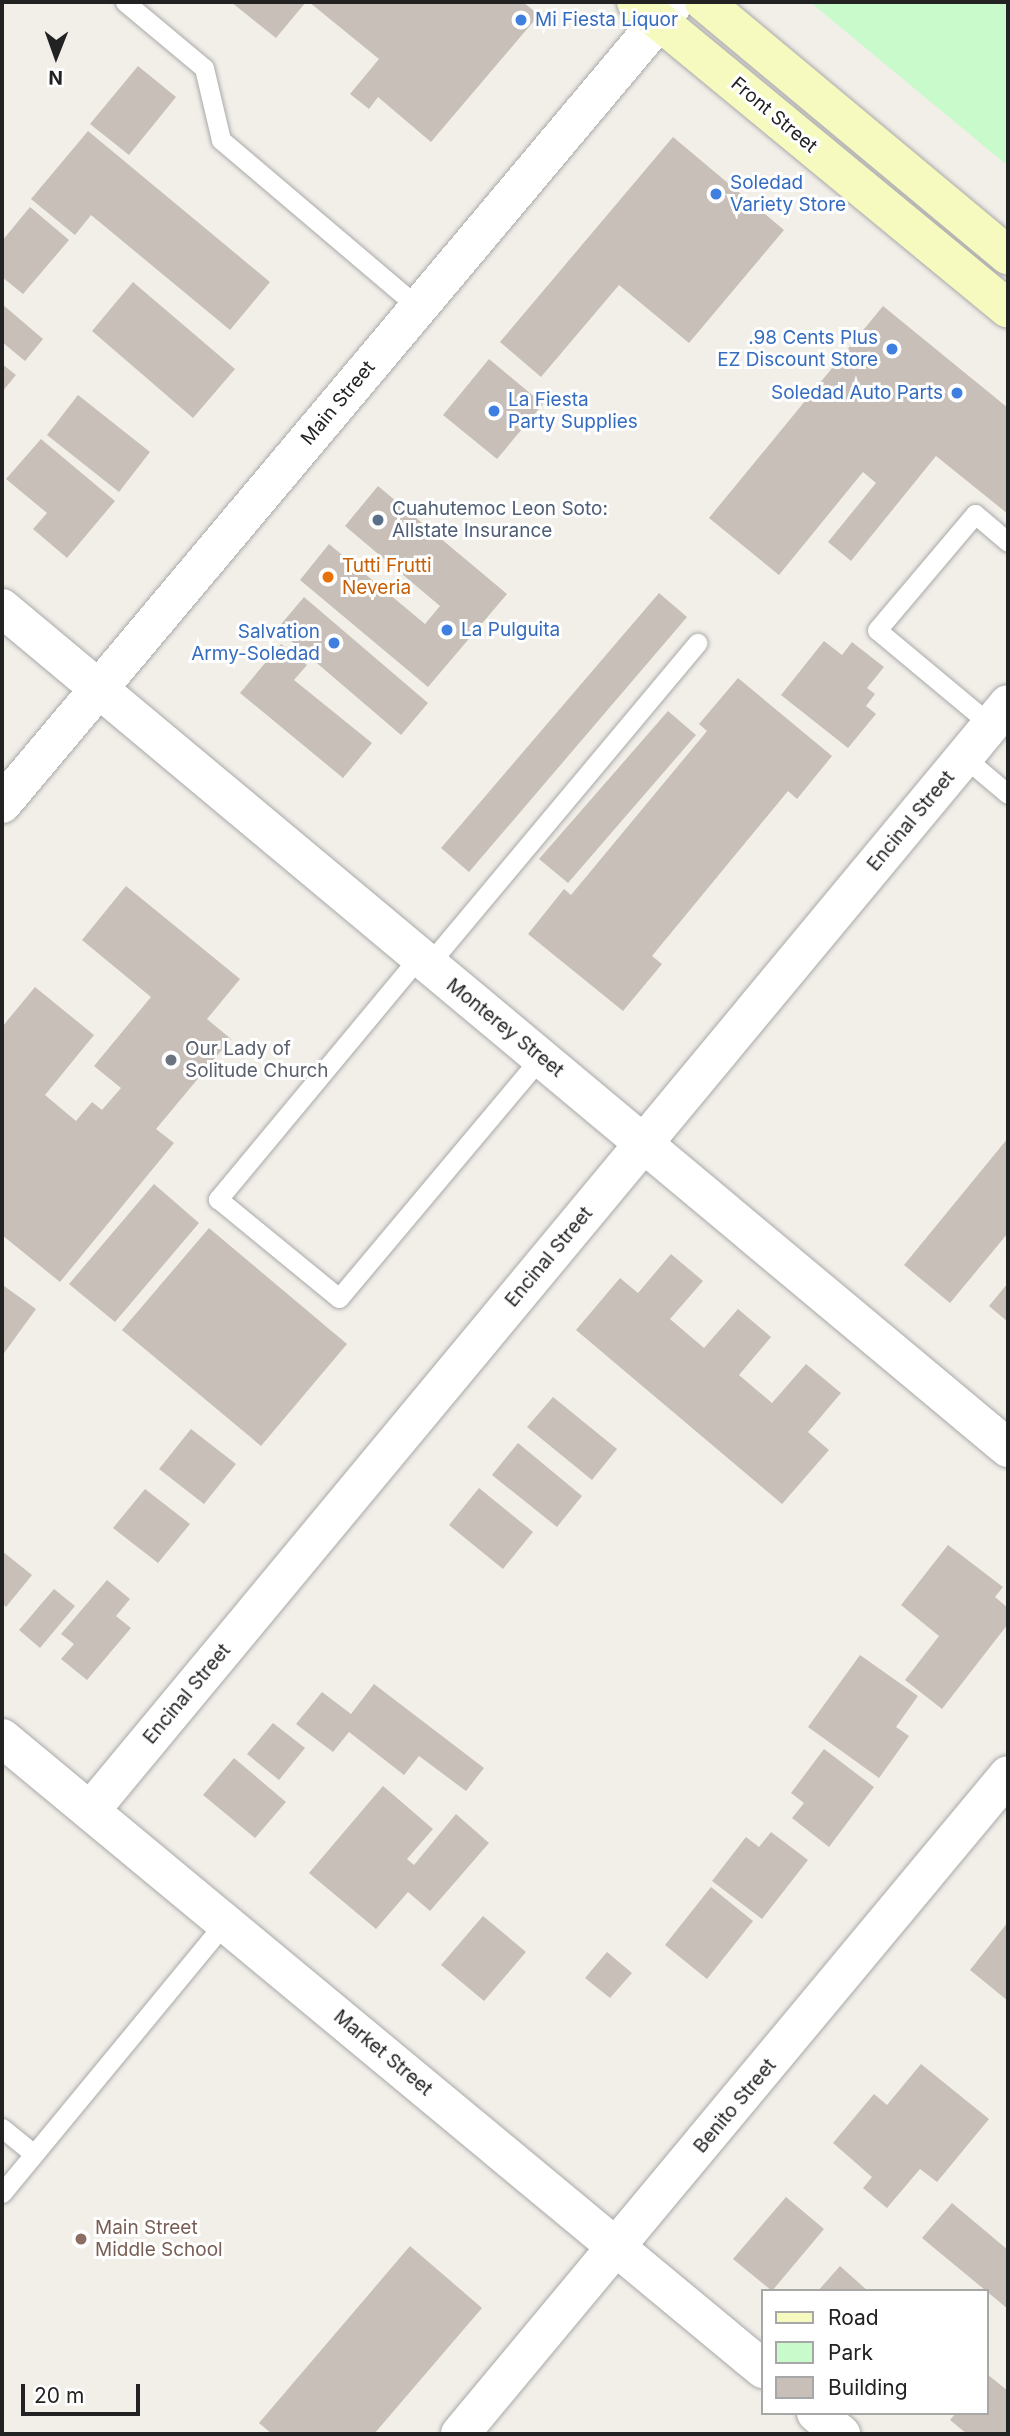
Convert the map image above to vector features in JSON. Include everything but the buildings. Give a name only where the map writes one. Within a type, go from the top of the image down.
[{"type":"main road","points":[[704,2],[1008,255]]},
{"type":"main road","name":"Front Street","points":[[657,8],[1008,309]]},
{"type":"street","name":"Main Street","points":[[2,804],[418,307],[657,8]]},
{"type":"street","name":"Monterey Street","points":[[2,608],[1008,1448]]},
{"type":"street","name":"Encinal Street","points":[[90,1811],[1000,714]]},
{"type":"street","name":"Market Street","points":[[2,1738],[762,2368]]},
{"type":"street","name":"Benito Street","points":[[460,2434],[1008,1775]]},
{"type":"street","points":[[818,2415],[841,2434]]},
{"type":"lane","points":[[125,2],[204,68],[221,140],[418,307]]},
{"type":"lane","points":[[1000,714],[877,630],[975,514],[1008,542]]},
{"type":"lane","points":[[541,1057],[338,1298],[218,1199],[696,643]]},
{"type":"lane","points":[[964,757],[1008,794]]},
{"type":"lane","points":[[2,2193],[225,1922]]},
{"type":"lane","points":[[2,2128],[34,2154]]},
{"type":"green space","points":[[810,2],[1008,2],[1008,166]]},
{"type":"place","name":"Mi Fiesta Liquor","points":[[521,20]]},
{"type":"place","name":"Soledad Variety Store","points":[[716,194]]},
{"type":"place","name":".98 Cents Plus EZ Discount Store","points":[[892,349]]},
{"type":"place","name":"Soledad Auto Parts","points":[[957,393]]},
{"type":"place","name":"La Fiesta Party Supplies","points":[[494,411]]},
{"type":"place","name":"Cuahutemoc Leon Soto: Allstate Insurance","points":[[378,520]]},
{"type":"place","name":"Tutti Frutti Neveria","points":[[328,577]]},
{"type":"place","name":"La Pulguita","points":[[447,630]]},
{"type":"place","name":"Salvation Army-Soledad","points":[[334,643]]},
{"type":"place","name":"Our Lady of Solitude Church","points":[[171,1060]]},
{"type":"place","name":"Main Street Middle School","points":[[81,2239]]}]
